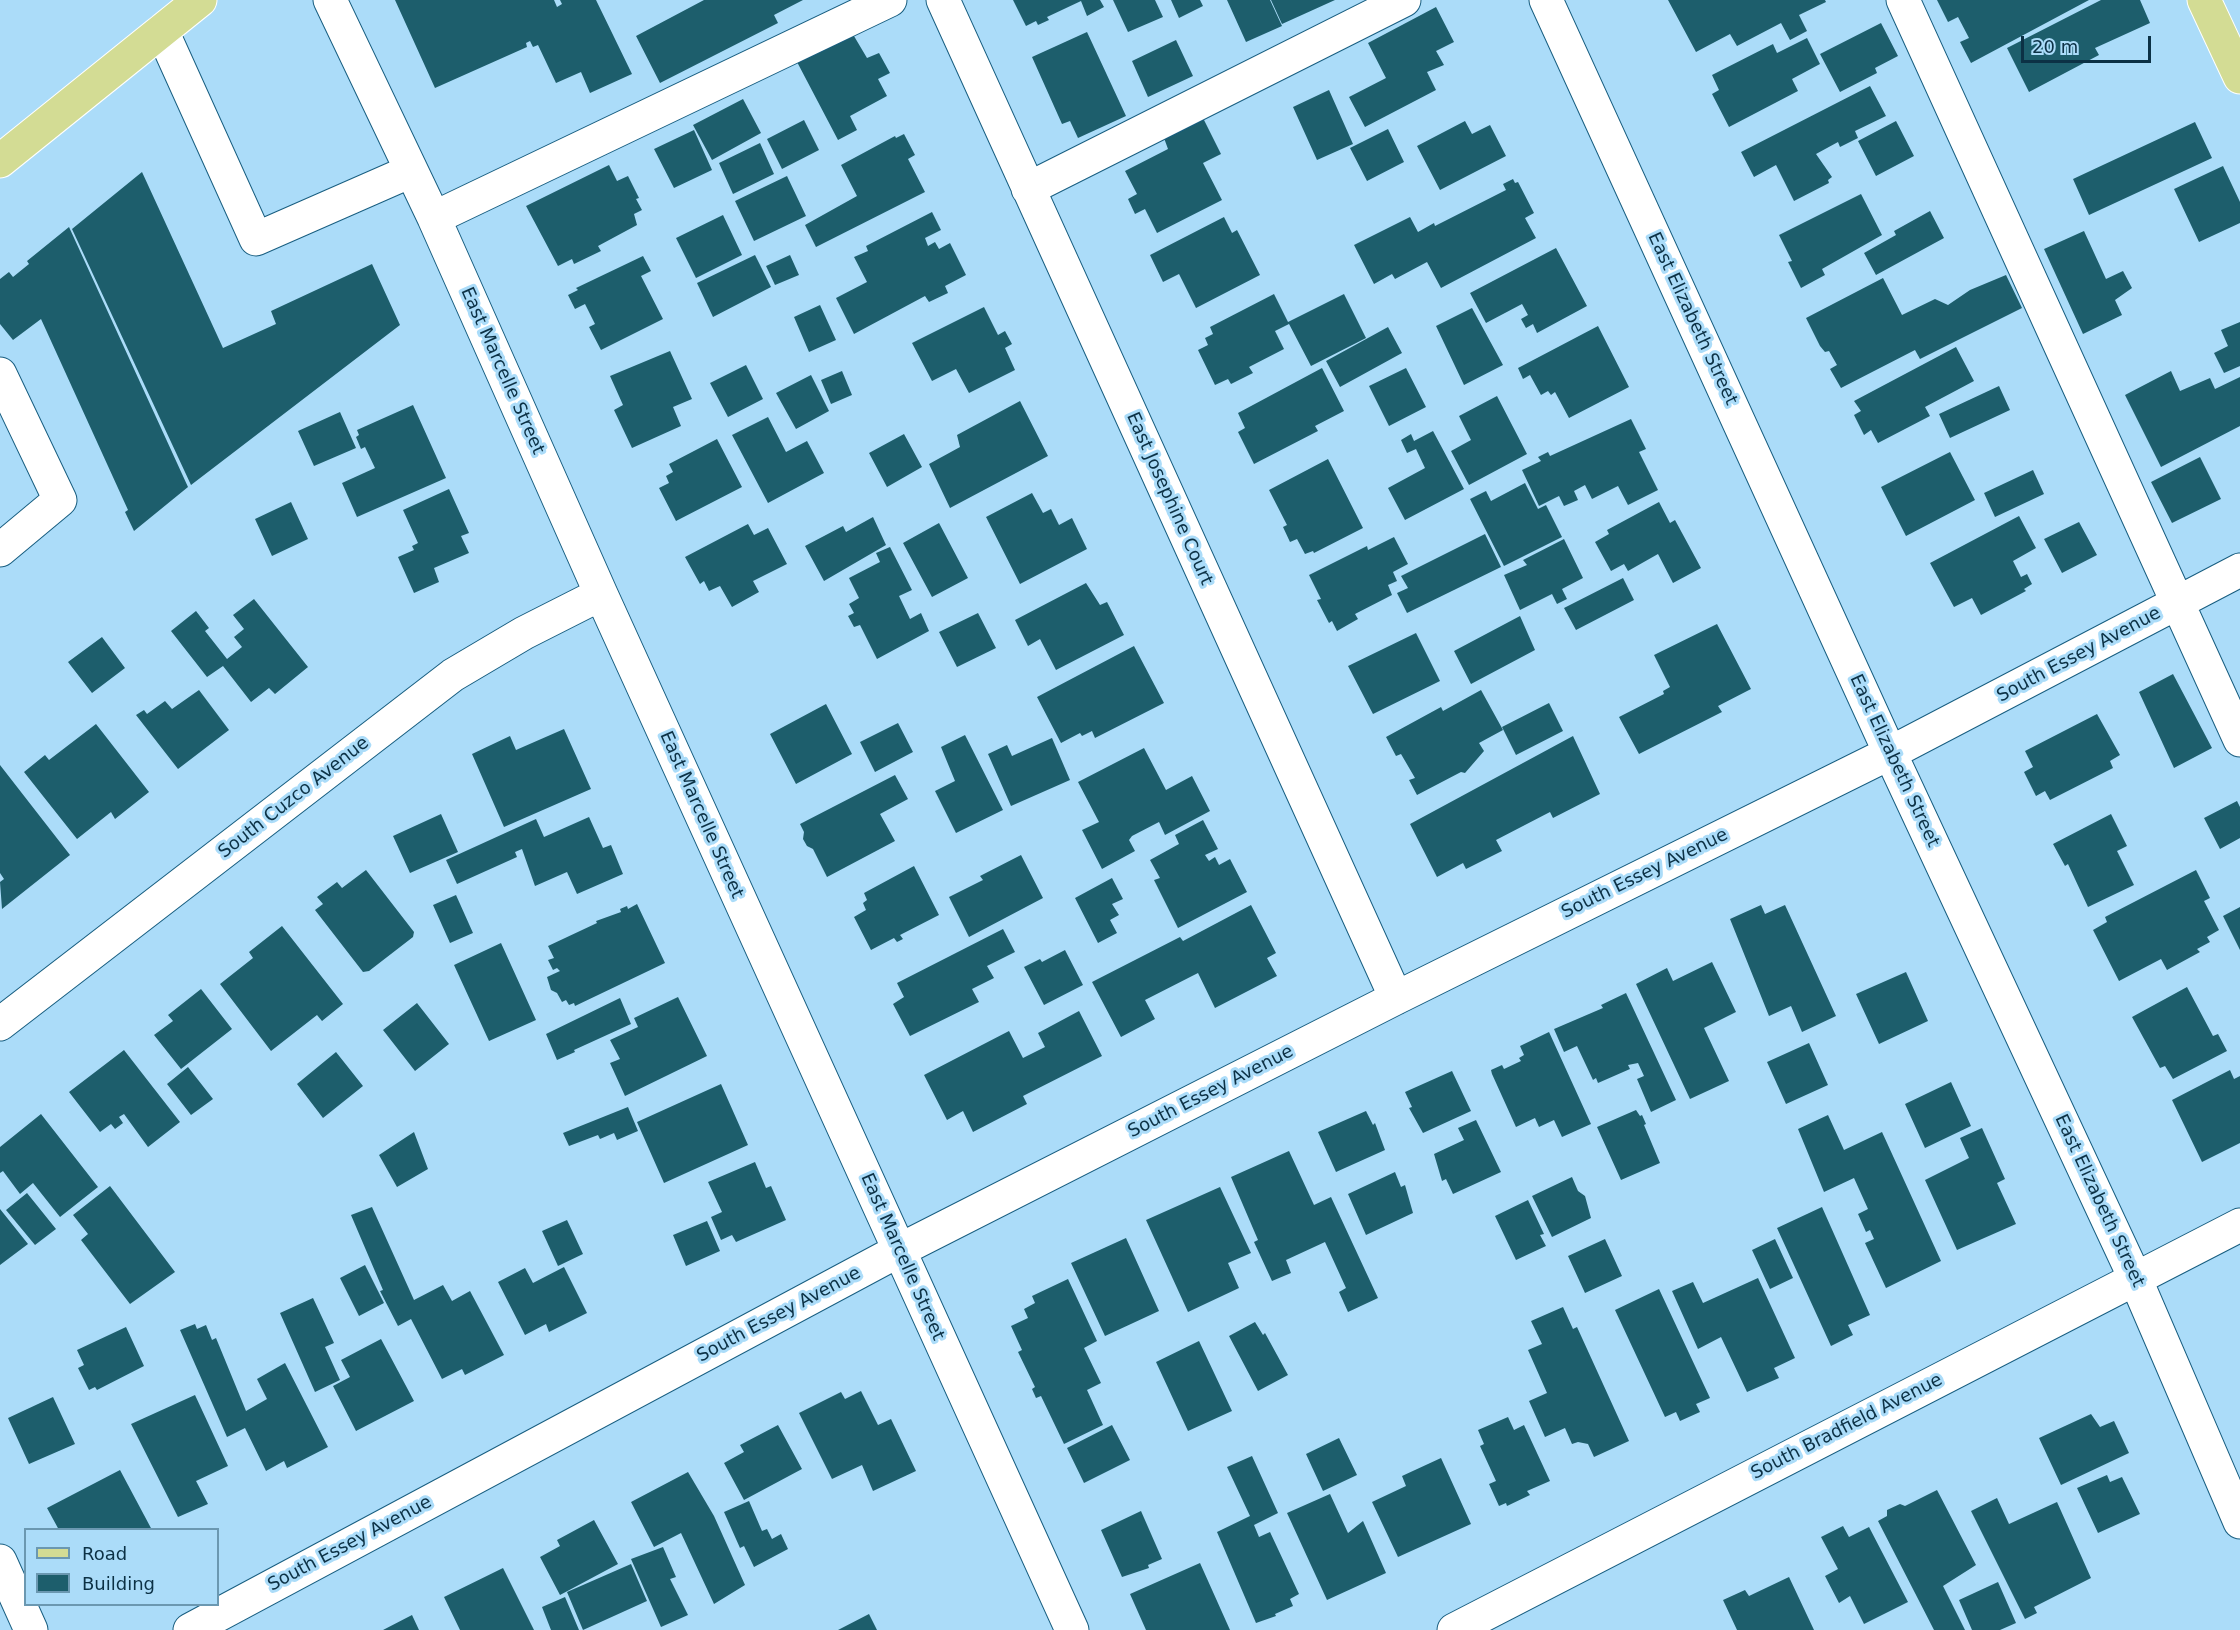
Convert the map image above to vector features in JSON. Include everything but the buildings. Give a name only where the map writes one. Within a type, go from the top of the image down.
[{"type":"main road","points":[[0,161],[200,0]]},
{"type":"main road","points":[[2204,0],[2240,77]]},
{"type":"street","name":"East Marcelle Street","points":[[330,0],[434,218],[601,594],[1072,1630]]},
{"type":"street","points":[[434,218],[890,0]]},
{"type":"street","name":"East Josephine Court","points":[[943,0],[1396,998]]},
{"type":"street","points":[[1028,189],[1404,0]]},
{"type":"street","name":"East Elizabeth Street","points":[[1546,0],[1890,753],[2135,1278],[2240,1522]]},
{"type":"street","points":[[1903,0],[2240,740]]},
{"type":"street","points":[[162,31],[256,239],[411,171]]},
{"type":"street","points":[[0,550],[60,500],[3,391]]},
{"type":"street","name":"South Essey Avenue","points":[[190,1630],[898,1251],[1396,998],[1890,753],[2240,570]]},
{"type":"street","name":"South Cuzco Avenue","points":[[0,1024],[453,675],[524,633],[601,594]]},
{"type":"street","name":"South Bradfield Avenue","points":[[1454,1630],[2240,1225]]},
{"type":"street","points":[[0,1561],[31,1630]]}]
